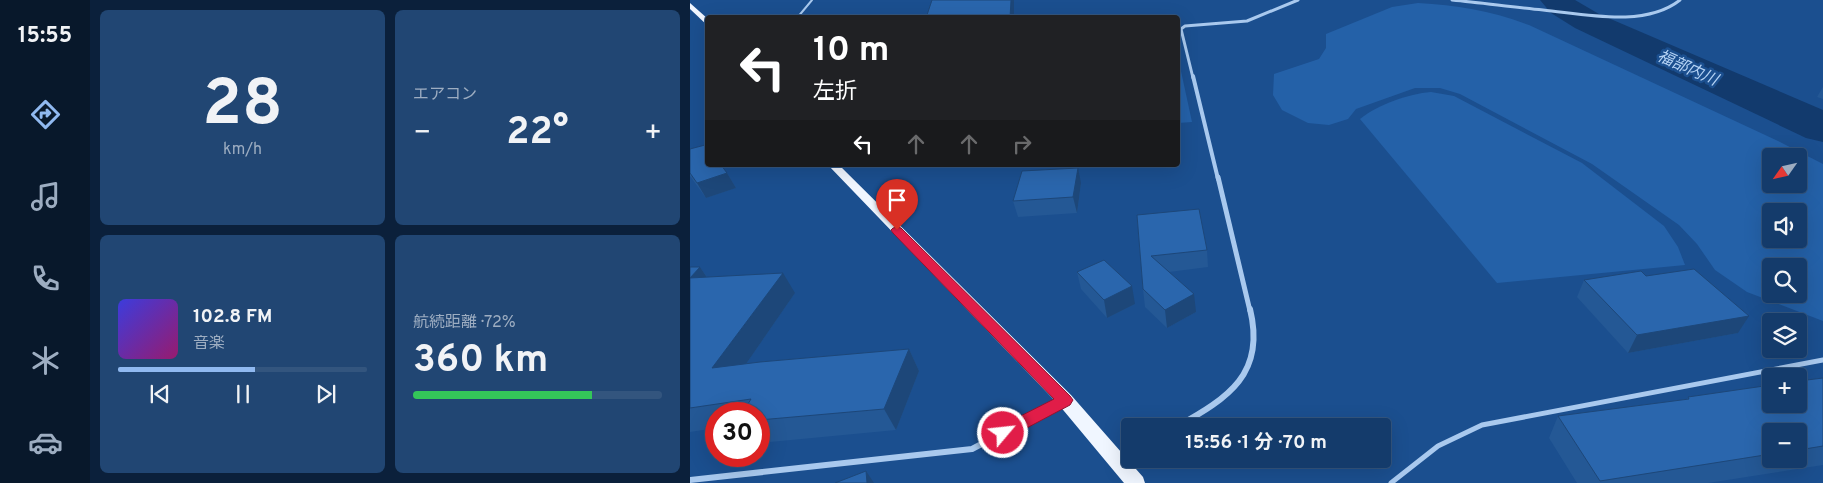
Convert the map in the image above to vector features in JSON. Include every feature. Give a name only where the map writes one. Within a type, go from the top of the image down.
[{"type":"main road","points":[[690,5],[705,21]]},
{"type":"main road","points":[[836,167],[1121,455]]},
{"type":"main road","points":[[1129,468],[1136,483]]},
{"type":"street","points":[[1192,418],[1221,401],[1244,375],[1253,353],[1255,329],[1181,29],[1194,24],[1247,21],[1298,0]]},
{"type":"street","points":[[1452,0],[1610,16],[1633,16],[1673,6],[1680,0]]},
{"type":"street","points":[[690,480],[972,449],[1065,400]]},
{"type":"lane","points":[[800,15],[812,0]]},
{"type":"lane","points":[[1391,483],[1438,446],[1482,425],[1823,360]]},
{"type":"shaded area","points":[[1418,3],[1447,5],[1488,12],[1529,25],[1792,148],[1762,148],[1762,193],[1807,193],[1808,156],[1823,164],[1823,321],[1807,315],[1807,313],[1802,313],[1776,303],[1807,303],[1807,258],[1762,258],[1762,298],[1747,292],[1715,270],[1697,244],[1679,225],[1592,164],[1460,94],[1440,88],[1415,88],[1356,109],[1348,119],[1329,125],[1308,123],[1282,110],[1273,95],[1274,74],[1319,59],[1326,48],[1326,34],[1392,7]]},
{"type":"shaded area","points":[[1180,67],[1192,122],[1180,123]]},
{"type":"shaded area","points":[[1431,92],[1454,96],[1582,163],[1664,226],[1678,247],[1685,265],[1497,283],[1360,119],[1394,101]]},
{"type":"building","points":[[932,0],[1011,0],[1010,15],[927,15]]},
{"type":"building","points":[[705,145],[705,167],[722,167],[727,173],[697,183],[690,173],[690,149]]},
{"type":"building","points":[[1078,168],[1073,197],[1013,201],[1022,171]]},
{"type":"building","points":[[1199,209],[1207,250],[1151,256],[1194,294],[1165,310],[1143,289],[1137,215]]},
{"type":"building","points":[[1104,260],[1132,286],[1104,300],[1077,272]]},
{"type":"building","points":[[690,267],[700,267],[690,278]]},
{"type":"building","points":[[1694,269],[1749,316],[1637,335],[1584,280],[1641,271],[1646,276]]},
{"type":"building","points":[[783,273],[712,368],[909,349],[884,409],[770,419],[770,402],[749,402],[751,399],[731,402],[705,402],[705,406],[690,408],[690,278]]},
{"type":"building","points":[[1823,378],[1823,446],[1807,449],[1807,423],[1762,423],[1762,455],[1600,481],[1558,416],[1689,399],[1688,397],[1762,386],[1762,413],[1807,413],[1807,380]]},
{"type":"building","points":[[866,471],[867,483],[835,483]]},
{"type":"waterway","name":"福部内川","points":[[1556,0],[1562,6],[1587,21],[1823,128]]},
{"type":"route","points":[[897,230],[1065,400],[1003,433]]}]
